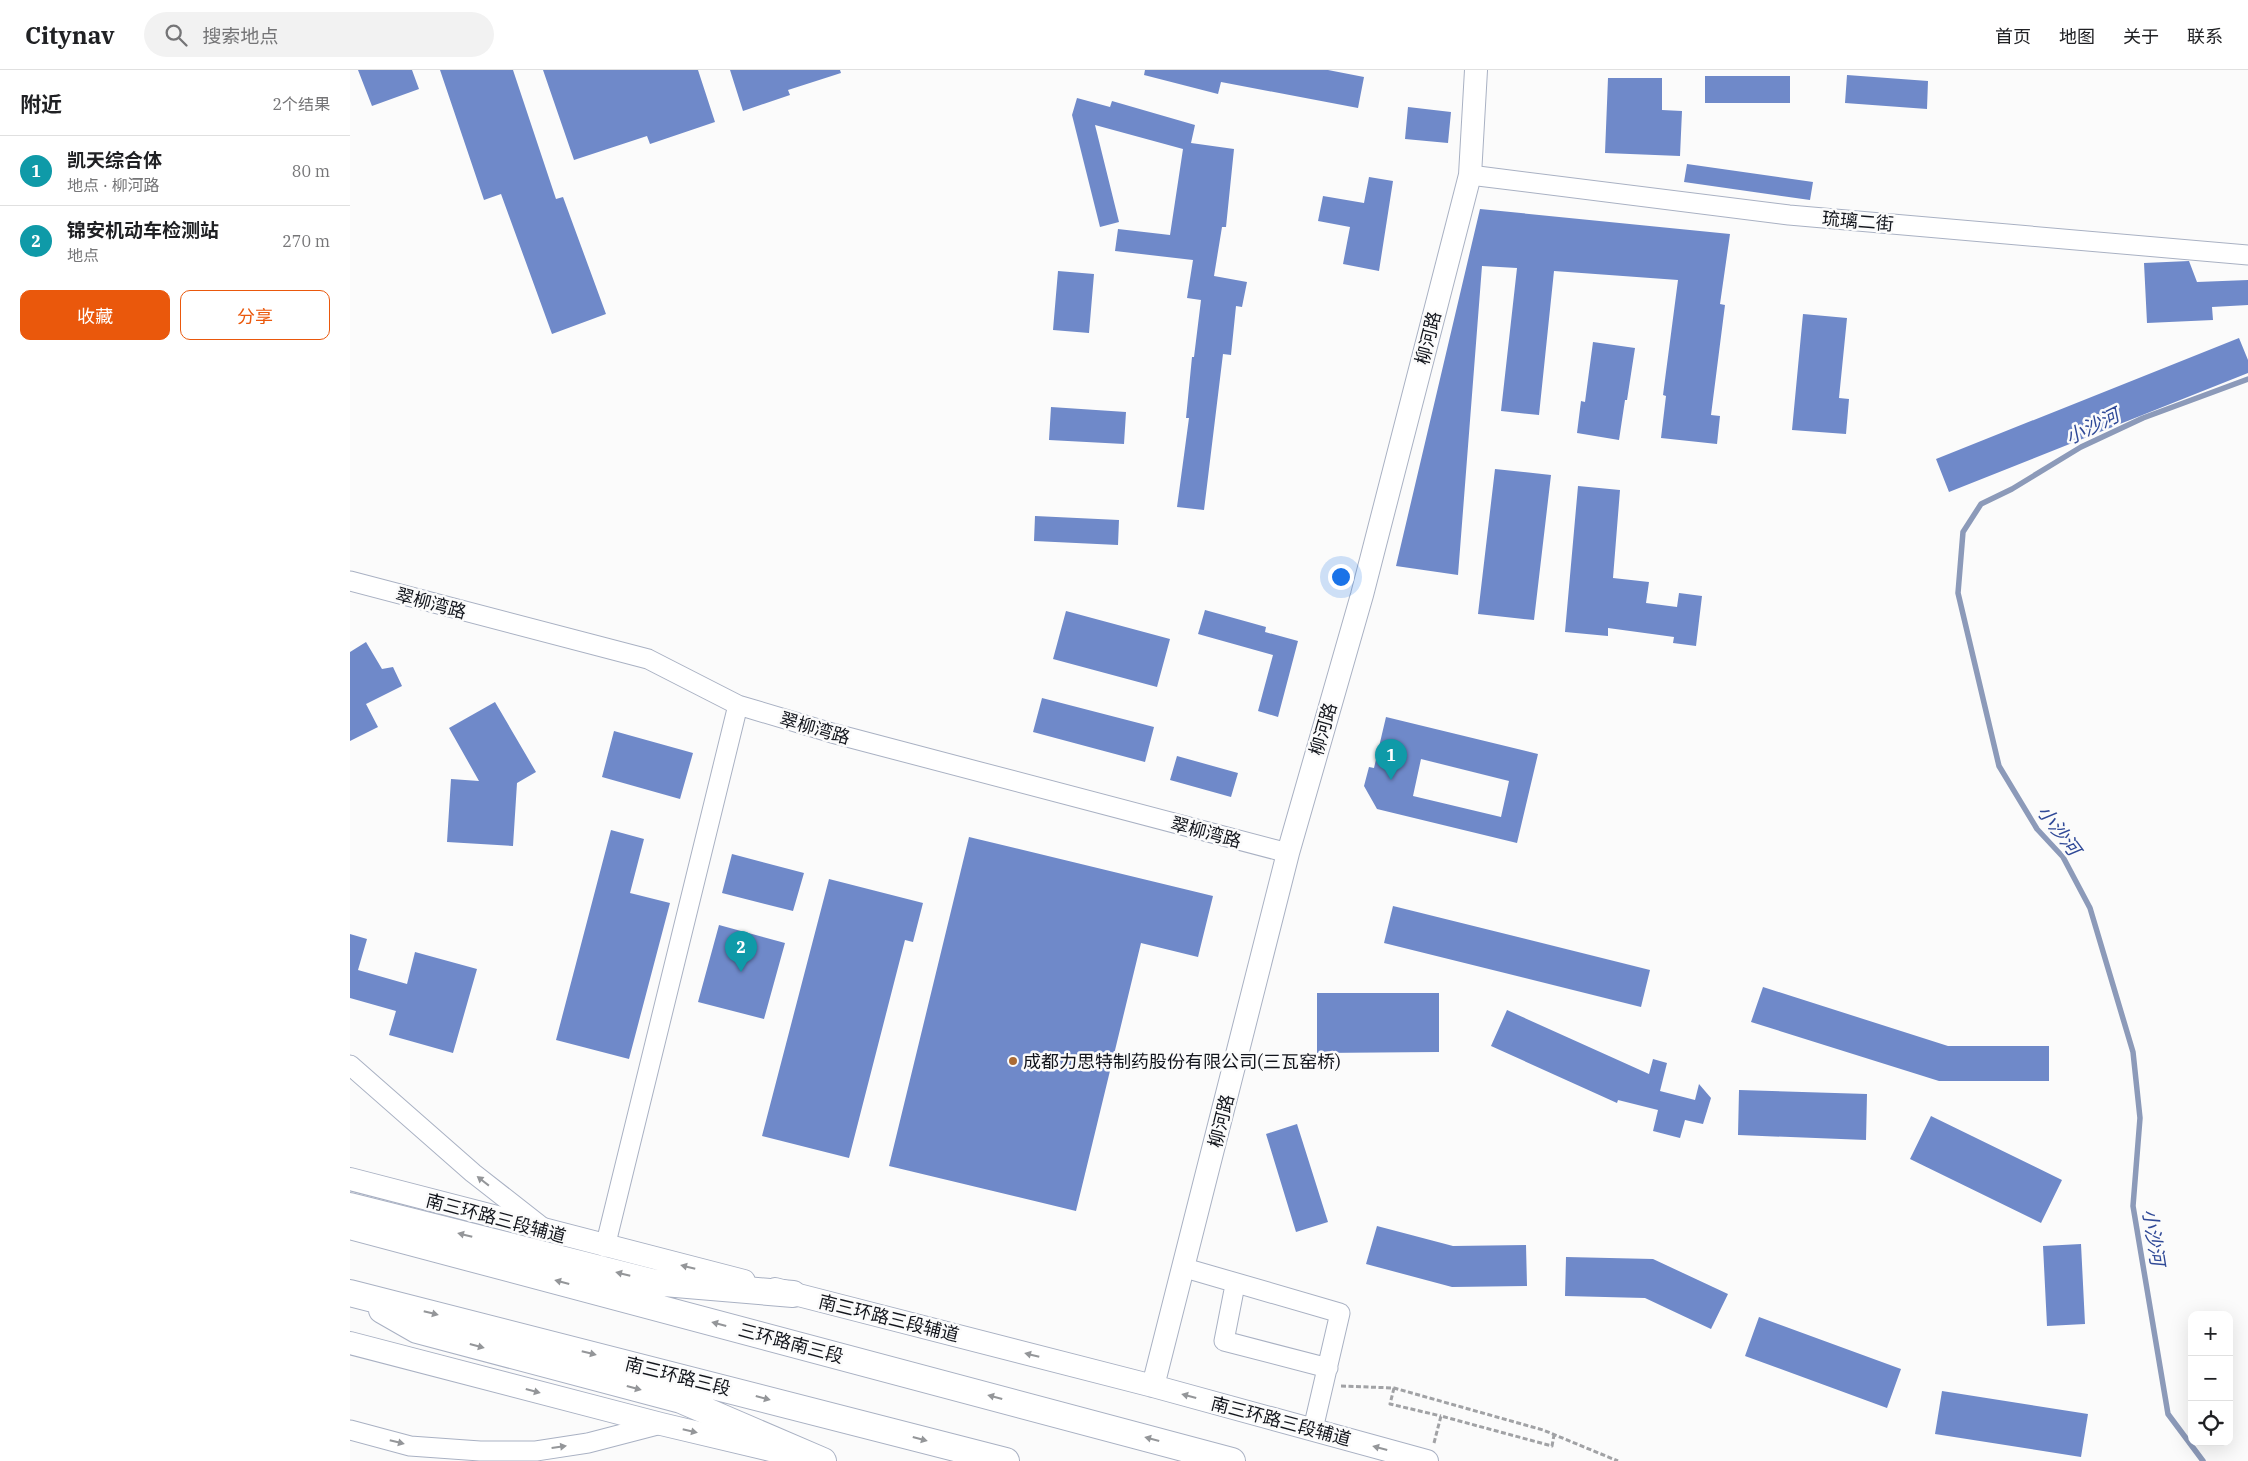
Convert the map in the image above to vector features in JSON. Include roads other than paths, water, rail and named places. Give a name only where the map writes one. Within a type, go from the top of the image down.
[{"type":"highway","points":[[350,1206],[652,1282],[793,1294]]},
{"type":"highway","name":"三环路南三段","points":[[350,1226],[1232,1461]]},
{"type":"highway","points":[[351,1293],[417,1330],[681,1400],[823,1461]]},
{"type":"highway","name":"南三环路三段","points":[[351,1293],[1006,1461]]},
{"type":"main road","name":"柳河路","points":[[1154,1386],[1288,853],[1362,595],[1470,175],[1476,70]]},
{"type":"main road","name":"南三环路三段辅道","points":[[350,1179],[605,1247],[1154,1386],[1313,1430],[1429,1456]]},
{"type":"main road","points":[[350,1343],[662,1424],[819,1461]]},
{"type":"street","name":"琉璃二街","points":[[1470,175],[1790,215],[2248,254]]},
{"type":"street","name":"翠柳湾路","points":[[350,581],[648,660],[738,705],[832,734],[1288,853]]},
{"type":"street","points":[[605,1247],[738,705]]},
{"type":"street","points":[[350,1065],[473,1173],[549,1232]]},
{"type":"street","points":[[1185,1268],[1236,1285],[1340,1313],[1313,1430]]},
{"type":"street","points":[[1236,1285],[1224,1341],[1325,1377]]},
{"type":"street","points":[[350,1430],[410,1446],[480,1451],[536,1451],[588,1443],[662,1424]]},
{"type":"waterway","name":"小沙河","points":[[2203,1461],[2168,1414],[2133,1206],[2140,1118],[2133,1052],[2090,908],[2063,857],[2037,829],[1999,766],[1958,593],[1963,532],[1981,504],[2012,489],[2081,447],[2143,418],[2248,379]]},
{"type":"place","name":"凯天综合体","points":[[1391,780]]},
{"type":"place","name":"锦安机动车检测站","points":[[741,972]]},
{"type":"place","name":"成都力思特制药股份有限公司(三瓦窑桥)","points":[[1013,1061]]}]
